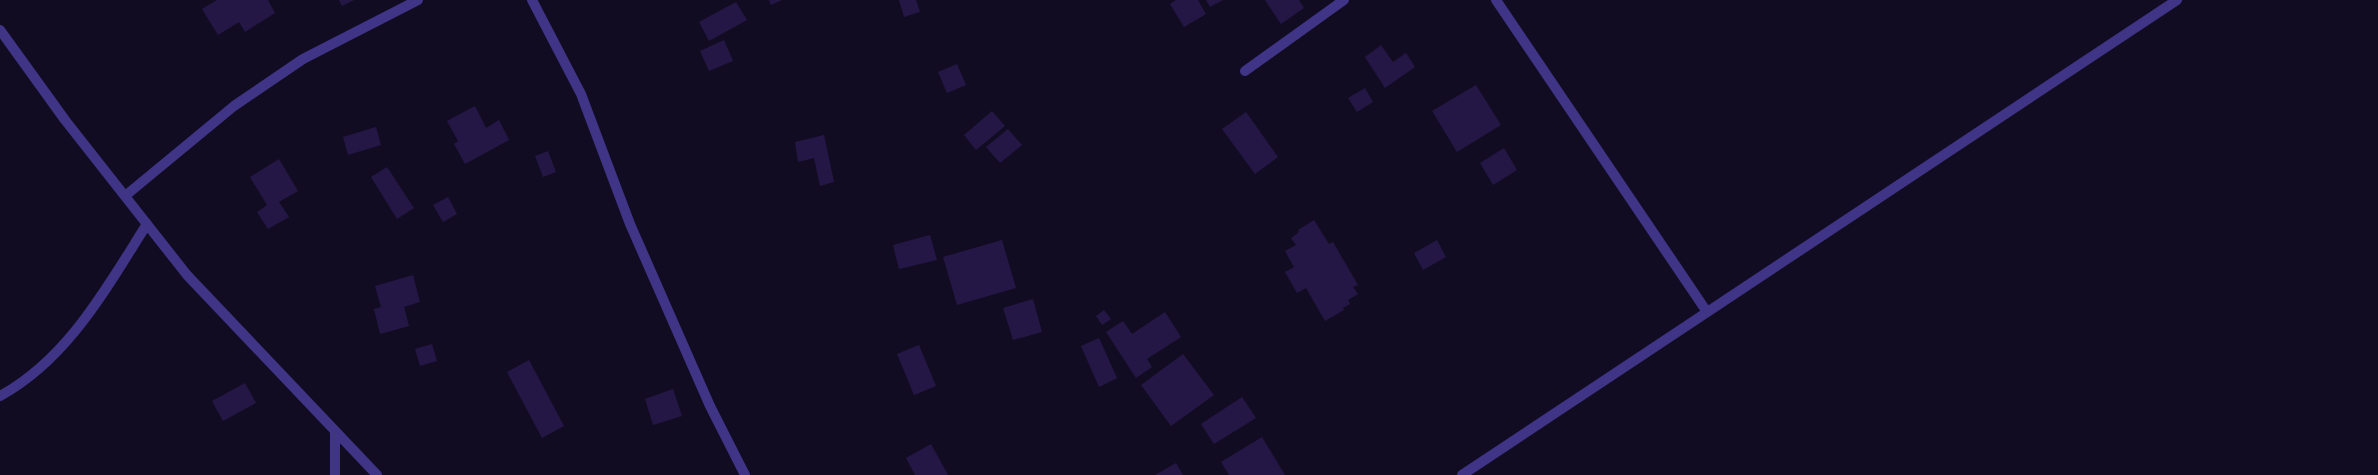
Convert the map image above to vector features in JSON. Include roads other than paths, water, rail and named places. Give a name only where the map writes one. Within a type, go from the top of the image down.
[{"type":"street","points":[[125,196],[234,106],[297,63],[418,0]]},
{"type":"street","points":[[532,0],[581,94],[630,224],[710,406],[745,475]]},
{"type":"street","points":[[1245,71],[1344,0]]},
{"type":"street","points":[[1496,0],[1707,312]]},
{"type":"street","points":[[1462,475],[2177,0]]},
{"type":"street","points":[[0,30],[65,120],[187,275],[377,475]]},
{"type":"street","points":[[0,396],[53,356],[96,304],[147,224]]},
{"type":"street","points":[[335,431],[335,475]]}]
